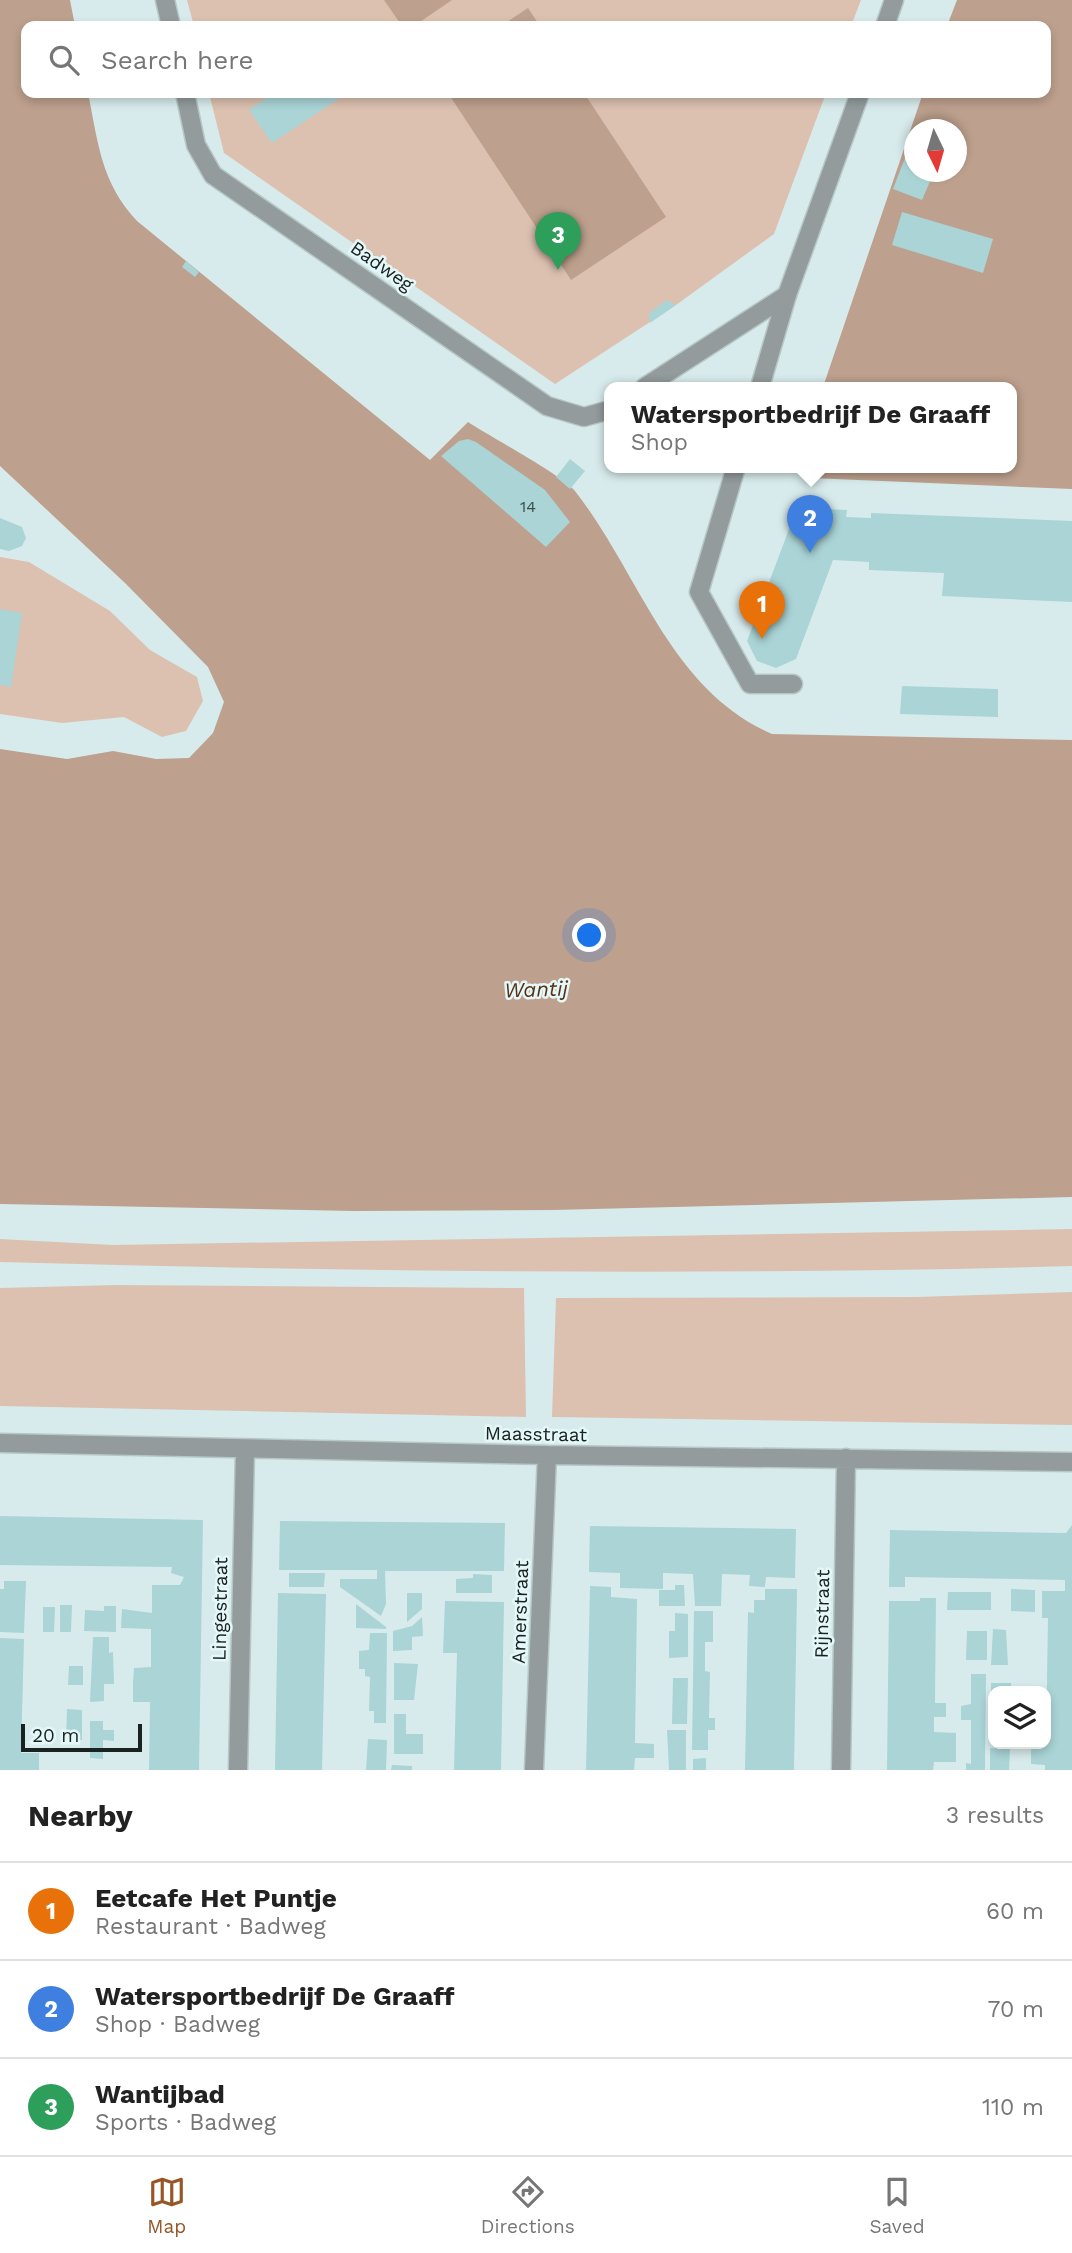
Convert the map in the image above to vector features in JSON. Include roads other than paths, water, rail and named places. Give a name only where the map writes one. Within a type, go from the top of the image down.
[{"type":"street","points":[[165,0],[170,21]]},
{"type":"street","points":[[887,21],[894,0]]},
{"type":"street","name":"Badweg","points":[[186,98],[196,145],[213,175],[547,407],[584,417],[604,411]]},
{"type":"street","points":[[761,382],[787,295],[858,98]]},
{"type":"street","points":[[653,382],[787,295]]},
{"type":"street","points":[[734,473],[699,592],[750,684],[793,684]]},
{"type":"street","name":"Maasstraat","points":[[0,1443],[547,1455],[1072,1462]]},
{"type":"street","name":"Lingestraat","points":[[238,1770],[245,1449]]},
{"type":"street","name":"Amerstraat","points":[[534,1770],[547,1455]]},
{"type":"street","name":"Rijnstraat","points":[[841,1770],[846,1458]]},
{"type":"water","name":"Wantij","points":[[0,0],[70,0],[74,21],[21,21],[21,98],[89,98],[98,145],[108,177],[125,207],[137,221],[430,460],[468,422],[568,484],[598,523],[659,627],[682,659],[707,689],[737,714],[772,734],[1072,740],[1072,1197],[553,1210],[354,1211],[0,1204],[0,749],[67,759],[113,751],[156,759],[189,758],[213,733],[224,702],[208,667],[125,583],[0,466]]},
{"type":"water","points":[[384,0],[452,0],[421,21],[399,21]]},
{"type":"water","points":[[957,0],[1072,0],[1072,489],[811,478],[806,473],[1017,473],[1017,382],[825,382],[904,149],[904,182],[967,182],[967,119],[914,119],[921,98],[1051,98],[1051,21],[949,21]]},
{"type":"water","points":[[528,8],[537,21],[508,21]]},
{"type":"water","points":[[451,98],[587,98],[666,217],[571,280]]},
{"type":"place","name":"Wantijbad","points":[[558,270]]},
{"type":"place","name":"Watersportbedrijf De Graaff","points":[[810,553]]},
{"type":"place","name":"Eetcafe Het Puntje","points":[[762,639]]}]
